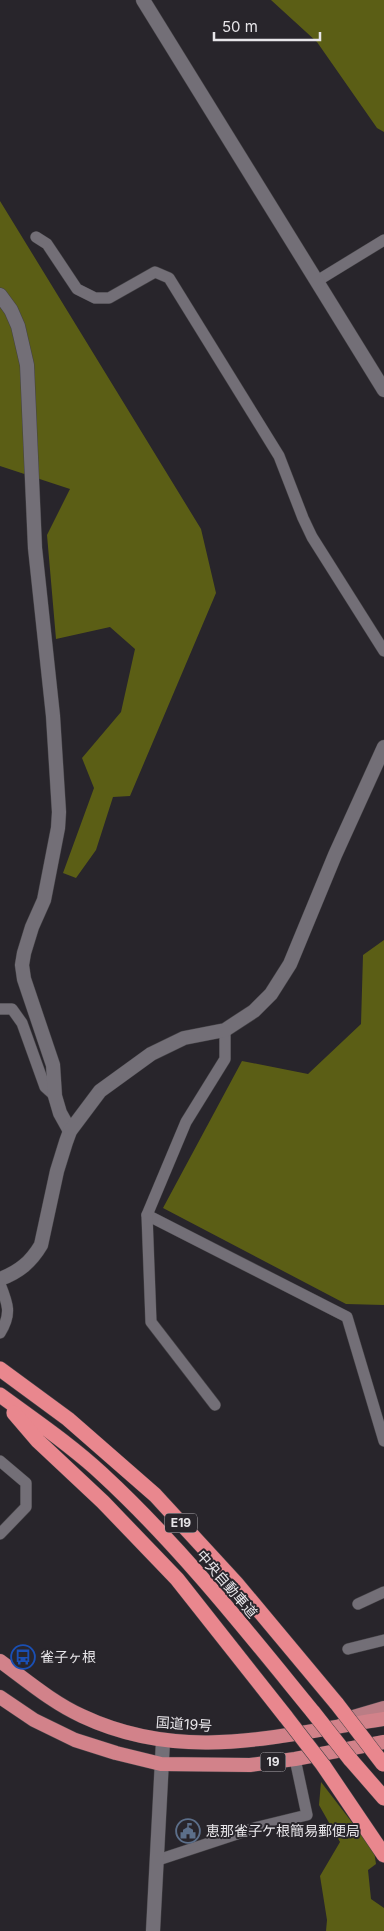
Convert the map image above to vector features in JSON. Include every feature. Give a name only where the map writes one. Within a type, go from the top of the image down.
[{"type":"highway","name":"中央自動車道","points":[[0,1369],[68,1419],[155,1495],[236,1583],[337,1704],[384,1764]]},
{"type":"highway","name":"中央自動車道","points":[[0,1395],[51,1432],[101,1473],[164,1536],[384,1798]]},
{"type":"highway","points":[[0,1395],[38,1441],[103,1502],[177,1579],[323,1765],[384,1855]]},
{"type":"highway","name":"国道19号","points":[[0,1662],[82,1716],[133,1735],[163,1741],[184,1743],[238,1742],[384,1719]]},
{"type":"highway","name":"19","points":[[0,1697],[34,1720],[75,1740],[116,1753],[161,1764],[250,1765],[295,1759],[384,1742]]},
{"type":"main road","points":[[341,1725],[350,1718],[384,1708]]},
{"type":"street","points":[[143,0],[384,390]]},
{"type":"street","points":[[36,237],[47,244],[77,289],[95,298],[110,298],[155,272],[169,278],[279,456],[312,537],[384,651]]},
{"type":"street","points":[[317,281],[384,240]]},
{"type":"street","points":[[0,295],[11,310],[18,326],[27,365],[35,548],[55,736],[59,812],[58,828],[44,900],[32,927],[22,965],[24,979],[52,1065],[55,1096],[60,1113],[70,1131]]},
{"type":"street","points":[[0,1279],[21,1269],[41,1245],[57,1171],[70,1131],[100,1091],[151,1054],[184,1038],[225,1030],[254,1010],[271,994],[290,964],[335,855],[384,747]]},
{"type":"street","points":[[0,1009],[12,1009],[22,1023],[45,1087],[55,1096]]},
{"type":"street","points":[[215,1405],[151,1322],[147,1215],[186,1122],[225,1059],[225,1030]]},
{"type":"street","points":[[147,1215],[347,1317],[384,1440]]},
{"type":"street","points":[[0,1284],[7,1302],[7,1322],[0,1334]]},
{"type":"street","points":[[0,1461],[26,1483],[26,1507],[0,1534]]},
{"type":"street","points":[[358,1604],[384,1592]]},
{"type":"street","points":[[348,1649],[384,1640]]},
{"type":"street","points":[[153,1931],[163,1741]]},
{"type":"street","points":[[158,1860],[258,1828],[307,1815],[295,1759]]},
{"type":"shaded area","points":[[271,0],[384,0],[384,132],[377,128],[317,42]]},
{"type":"shaded area","points":[[0,201],[201,529],[216,593],[130,796],[113,797],[96,850],[76,878],[63,873],[94,788],[82,758],[121,712],[135,649],[110,627],[56,639],[47,535],[70,489],[0,466]]},
{"type":"shaded area","points":[[384,940],[384,1305],[346,1304],[163,1208],[242,1061],[308,1074],[361,1024],[363,955]]},
{"type":"shaded area","points":[[321,1782],[374,1851],[376,1864],[368,1870],[371,1899],[384,1908],[384,1931],[326,1931],[327,1920],[320,1876],[340,1842],[319,1805]]},
{"type":"place","name":"雀子ヶ根","points":[[23,1657]]},
{"type":"place","name":"恵那雀子ケ根簡易郵便局","points":[[188,1831]]}]
